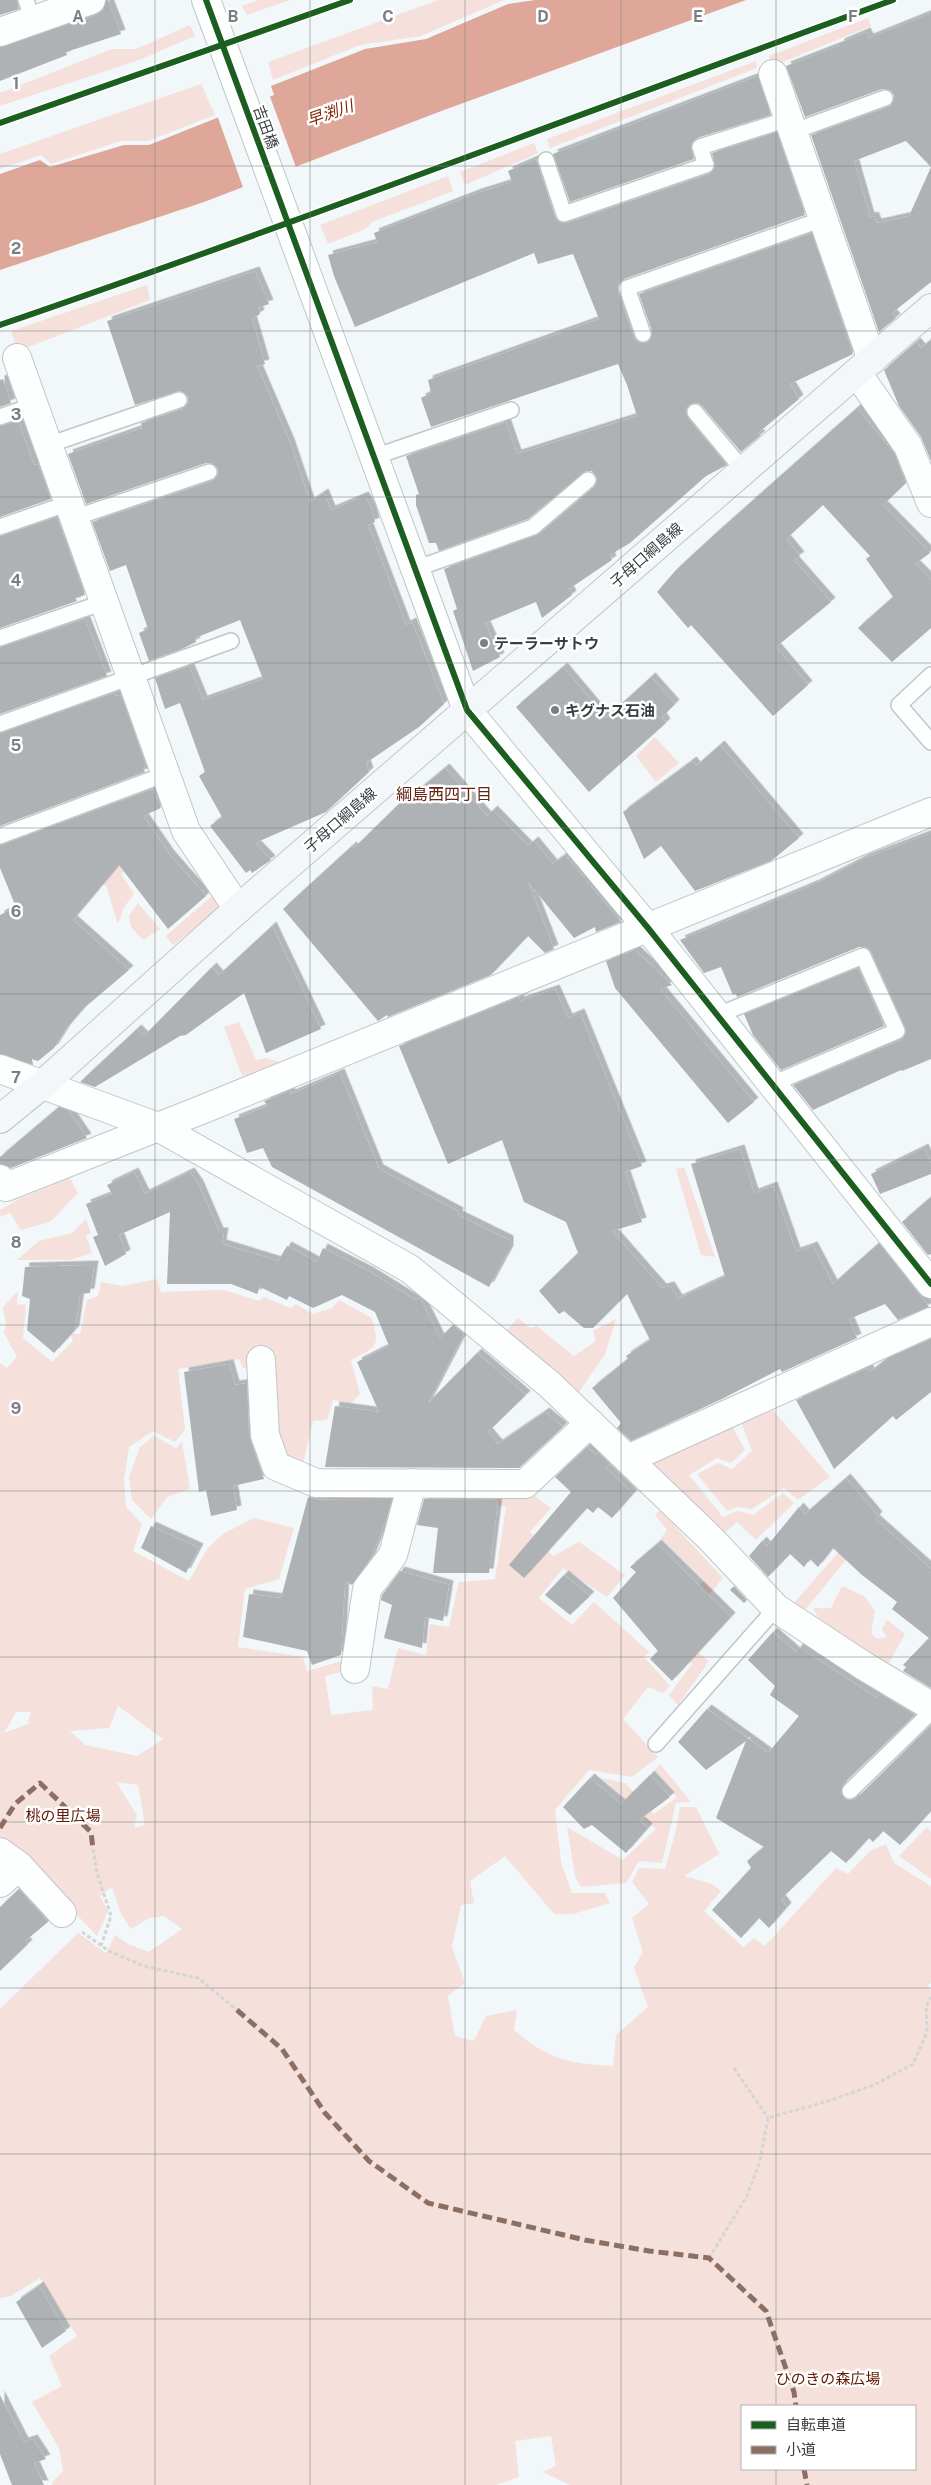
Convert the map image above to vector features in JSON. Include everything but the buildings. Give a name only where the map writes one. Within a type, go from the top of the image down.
[{"type":"main road","name":"子母口綱島線","points":[[0,1118],[43,1084],[238,909],[931,308]]},
{"type":"street","points":[[0,32],[30,10],[91,0]]},
{"type":"street","name":"吉田橋","points":[[206,0],[467,710],[648,928],[931,1284]]},
{"type":"street","points":[[773,74],[823,219],[864,366],[908,446],[931,503]]},
{"type":"street","points":[[17,358],[186,831],[238,909]]},
{"type":"street","points":[[0,1179],[6,1187],[158,1128],[931,812]]},
{"type":"street","points":[[0,1069],[158,1128],[410,1269],[549,1384],[710,1538],[776,1608],[864,1666],[931,1706]]},
{"type":"street","points":[[628,1459],[931,1322]]},
{"type":"street","points":[[261,1360],[265,1435],[276,1466],[316,1482],[525,1484],[590,1423]]},
{"type":"street","points":[[355,1670],[367,1589],[394,1555],[412,1483]]},
{"type":"street","points":[[6,1867],[62,1912]]},
{"type":"lane","points":[[546,160],[564,214],[706,165],[700,147],[790,125],[885,98]]},
{"type":"lane","points":[[643,334],[627,288],[823,219]]},
{"type":"lane","points":[[48,445],[179,400]]},
{"type":"lane","points":[[0,417],[34,405]]},
{"type":"lane","points":[[374,458],[512,410]]},
{"type":"lane","points":[[695,412],[744,471]]},
{"type":"lane","points":[[0,527],[71,510],[209,472]]},
{"type":"lane","points":[[415,569],[533,527],[588,480]]},
{"type":"lane","points":[[0,638],[104,602]]},
{"type":"lane","points":[[0,724],[231,641]]},
{"type":"lane","points":[[931,675],[899,705],[931,742]]},
{"type":"lane","points":[[0,836],[166,774]]},
{"type":"lane","points":[[718,1015],[864,956],[897,1031],[772,1084]]},
{"type":"lane","points":[[656,1744],[776,1608]]},
{"type":"lane","points":[[850,1791],[931,1712]]},
{"type":"path","points":[[93,1849],[97,1873],[112,1916],[102,1946]]},
{"type":"path","points":[[62,1912],[76,1928],[102,1946],[144,1966],[198,1978],[237,2010]]},
{"type":"path","points":[[768,2118],[825,2102],[874,2085],[913,2064],[927,2032],[926,2007],[931,1997]]},
{"type":"path","points":[[709,2258],[748,2196],[760,2161],[768,2118],[734,2068]]},
{"type":"green space","points":[[259,0],[290,0],[247,15],[242,6]]},
{"type":"green space","points":[[438,0],[504,0],[421,36],[360,45],[273,80],[268,62]]},
{"type":"green space","points":[[868,18],[871,26],[773,66],[769,56]]},
{"type":"green space","points":[[190,25],[195,36],[139,60],[0,106],[0,93],[112,49],[136,49]]},
{"type":"green space","points":[[756,61],[757,68],[550,148],[547,139]]},
{"type":"green space","points":[[201,84],[215,115],[148,141],[121,141],[51,164],[41,155],[0,169],[0,154]]},
{"type":"green space","points":[[534,143],[538,153],[465,185],[460,172]]},
{"type":"green space","points":[[448,176],[453,191],[372,222],[365,229],[328,244],[320,225]]},
{"type":"green space","points":[[147,285],[150,300],[18,351],[11,331]]},
{"type":"green space","points":[[655,737],[679,763],[656,782],[636,756]]},
{"type":"green space","points":[[141,856],[121,874],[134,894],[124,907],[118,924],[106,886],[92,874]]},
{"type":"green space","points":[[213,895],[223,906],[173,945],[166,936]]},
{"type":"green space","points":[[138,903],[160,929],[143,940],[131,927],[129,916]]},
{"type":"green space","points":[[239,1022],[256,1060],[266,1058],[282,1063],[242,1076],[224,1027]]},
{"type":"green space","points":[[684,1167],[715,1257],[701,1255],[676,1169]]},
{"type":"green space","points":[[70,1178],[78,1193],[50,1222],[21,1230],[10,1213],[0,1217],[0,1210],[19,1199]]},
{"type":"green space","points":[[86,1219],[91,1233],[86,1236],[92,1253],[70,1260],[17,1260],[39,1241],[72,1233]]},
{"type":"green space","points":[[157,1279],[161,1292],[224,1290],[259,1301],[264,1297],[290,1308],[296,1304],[313,1314],[332,1308],[339,1300],[372,1318],[376,1335],[374,1345],[351,1360],[360,1394],[351,1403],[333,1400],[327,1420],[313,1421],[302,1468],[284,1462],[255,1366],[243,1368],[239,1359],[178,1369],[185,1429],[175,1442],[153,1431],[129,1447],[124,1480],[126,1507],[142,1524],[133,1551],[189,1581],[207,1549],[223,1534],[254,1518],[294,1528],[279,1579],[245,1589],[238,1647],[303,1657],[307,1671],[342,1661],[345,1671],[325,1676],[331,1715],[373,1710],[372,1686],[388,1689],[398,1648],[426,1655],[430,1624],[449,1627],[459,1582],[495,1579],[506,1507],[444,1498],[450,1491],[530,1492],[551,1508],[530,1532],[553,1556],[579,1542],[625,1575],[607,1597],[563,1568],[539,1598],[572,1625],[594,1602],[649,1652],[644,1657],[670,1686],[663,1693],[648,1687],[623,1719],[658,1757],[632,1777],[589,1770],[555,1810],[561,1862],[572,1893],[605,1893],[610,1903],[573,1914],[554,1914],[505,1856],[470,1881],[474,1903],[461,1905],[452,1947],[465,1983],[448,1996],[455,2036],[474,2041],[486,2016],[517,2010],[514,2030],[537,2048],[548,2054],[571,2061],[613,2066],[616,2035],[648,2007],[634,1968],[643,1952],[632,1918],[649,1904],[632,1882],[639,1868],[665,1869],[676,1830],[680,1807],[696,1807],[719,1854],[684,1876],[712,1884],[721,1891],[704,1911],[743,1947],[754,1938],[765,1946],[836,1868],[848,1874],[870,1851],[886,1844],[894,1863],[931,1886],[931,1982],[928,1986],[931,1990],[931,2485],[570,2485],[543,2472],[556,2466],[551,2436],[515,2441],[519,2477],[496,2485],[53,2485],[52,2483],[63,2471],[59,2448],[32,2402],[62,2386],[49,2356],[77,2336],[40,2278],[11,2296],[0,2298],[0,2009],[78,1933],[106,1953],[115,1935],[128,1944],[149,1952],[182,1929],[164,1916],[149,1918],[131,1929],[121,1914],[112,1887],[100,1896],[108,1911],[97,1936],[77,1915],[73,1918],[0,1843],[0,1363],[7,1368],[17,1357],[4,1333],[6,1325],[3,1307],[18,1291],[17,1304],[26,1305],[23,1338],[52,1362],[73,1341],[70,1333],[80,1334],[87,1300],[98,1296],[101,1282],[122,1286]],"holes":[[[118,1706],[163,1739],[137,1756],[85,1745],[70,1731],[109,1728]],[[16,1712],[31,1712],[28,1722],[30,1723],[4,1733]],[[116,1782],[138,1785],[145,1825],[134,1828],[137,1815]]]},
{"type":"green space","points":[[518,1318],[530,1328],[537,1326],[574,1356],[596,1341],[593,1331],[616,1319],[605,1354],[578,1394],[505,1332]]},
{"type":"green space","points":[[773,1410],[830,1477],[798,1500],[784,1488],[752,1509],[737,1507],[727,1511],[697,1474],[718,1463],[732,1469],[752,1451],[742,1424]]},
{"type":"green space","points":[[733,1428],[745,1450],[731,1463],[717,1458],[689,1475],[723,1517],[737,1511],[753,1515],[783,1493],[794,1503],[756,1540],[737,1522],[721,1536],[649,1465]]},
{"type":"green space","points":[[154,1436],[176,1448],[182,1442],[190,1489],[167,1497],[151,1519],[132,1500],[129,1477],[140,1447]]},
{"type":"green space","points":[[405,1489],[400,1505],[351,1503],[318,1496]]},
{"type":"green space","points":[[660,1510],[723,1578],[693,1614],[672,1613],[704,1581],[661,1538],[667,1530],[655,1515]]},
{"type":"green space","points":[[850,1539],[859,1544],[805,1610],[794,1603]]},
{"type":"green space","points":[[842,1586],[864,1596],[875,1611],[871,1633],[877,1639],[887,1637],[882,1629],[887,1620],[905,1634],[889,1663],[823,1626],[813,1608],[831,1608]]},
{"type":"green space","points":[[685,1643],[709,1661],[678,1705],[669,1695],[692,1664],[681,1651]]},
{"type":"green space","points":[[660,1764],[691,1802],[676,1803],[662,1863],[639,1861],[626,1883],[581,1887],[575,1876],[567,1827],[623,1860],[656,1829],[602,1778],[625,1783],[654,1814],[677,1797],[655,1770]]},
{"type":"green space","points":[[927,1827],[931,1832],[931,1879],[899,1856]]},
{"type":"water","name":"早渕川","points":[[535,0],[746,0],[444,110],[204,202],[0,270],[0,174],[40,160],[50,167],[124,145],[149,145],[274,95],[271,86],[365,49],[426,39],[508,4]]},
{"type":"pier","points":[[269,94],[297,170],[244,190],[217,115]]},
{"type":"marked path","points":[[0,1828],[15,1804],[40,1783],[91,1832],[93,1849]]},
{"type":"marked path","points":[[237,2010],[282,2049],[325,2113],[369,2161],[428,2203],[585,2240],[649,2251],[709,2258],[766,2311],[794,2392],[796,2405]]},
{"type":"marked path","points":[[804,2470],[807,2485]]},
{"type":"cycle path","points":[[206,0],[467,710],[648,928],[931,1284]]},
{"type":"cycle path","points":[[0,123],[350,0]]},
{"type":"cycle path","points":[[0,325],[336,205],[893,0]]},
{"type":"place","name":"テーラーサトウ","points":[[484,643]]},
{"type":"place","name":"キグナス石油","points":[[555,710]]},
{"type":"district","name":"綱島西四丁目","points":[[444,794]]},
{"type":"park label","name":"桃の里広場","points":[[63,1815]]},
{"type":"park label","name":"ひのきの森広場","points":[[828,2378]]}]
